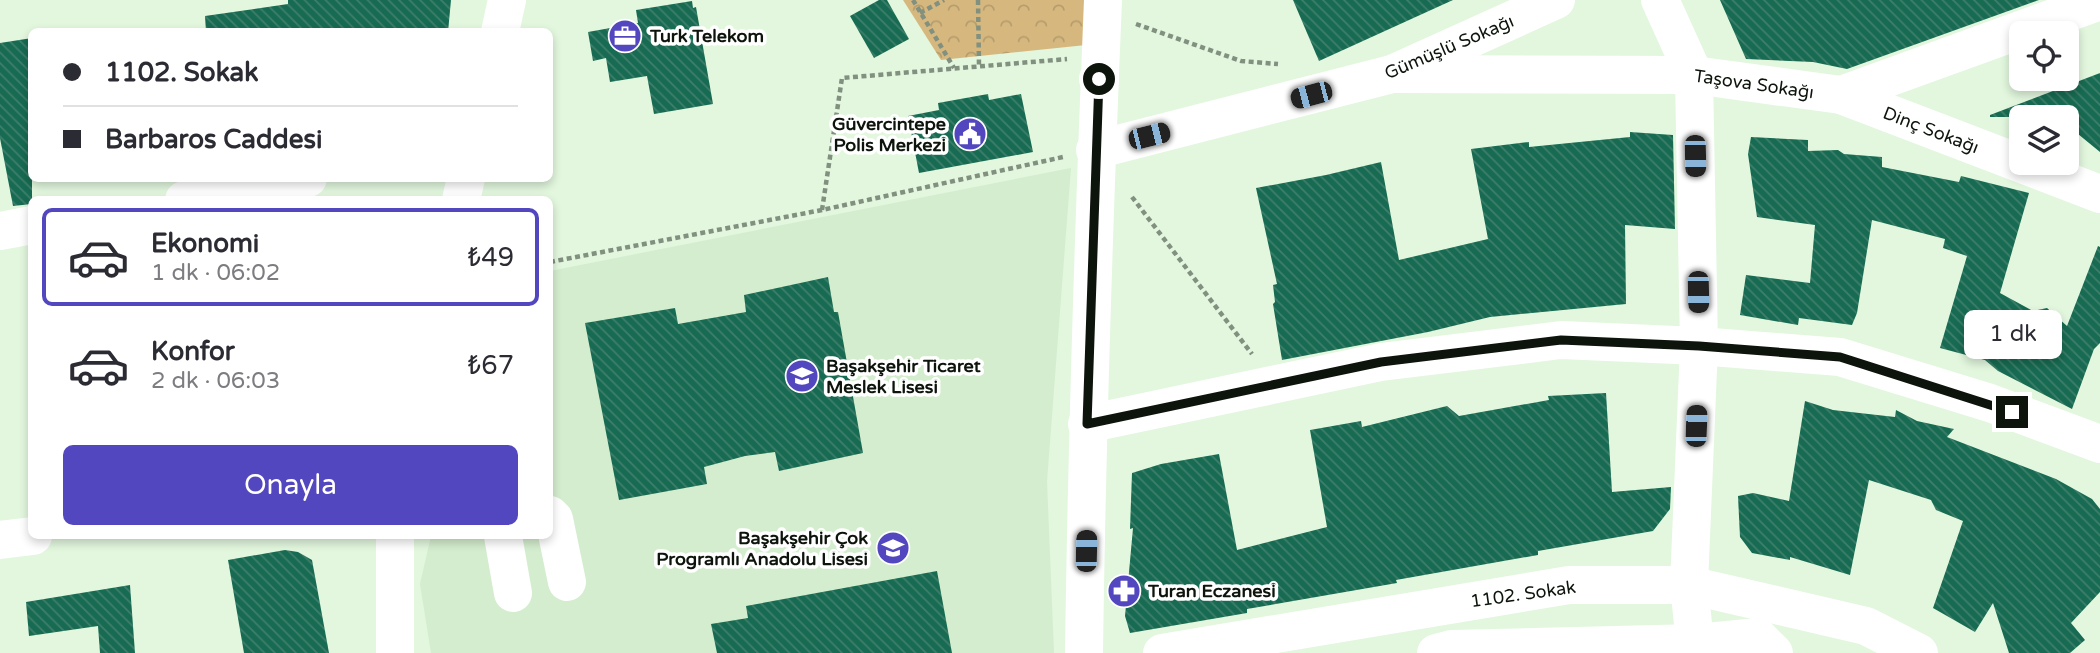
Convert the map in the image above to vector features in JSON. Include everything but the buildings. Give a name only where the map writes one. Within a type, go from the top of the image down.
[{"type":"street","points":[[501,28],[507,0]]},
{"type":"street","name":"Gümüşlü Sokağı","points":[[1096,150],[1392,74],[1556,0]]},
{"type":"street","points":[[1660,0],[1694,75],[1699,346],[1689,585],[1696,648]]},
{"type":"street","name":"Taşova Sokağı","points":[[1392,74],[1694,75],[1841,95],[2100,1]]},
{"type":"street","points":[[1084,653],[1087,424],[1102,6]]},
{"type":"street","name":"Dinç Sokağı","points":[[1841,95],[2100,194]]},
{"type":"street","points":[[206,196],[285,182]]},
{"type":"street","points":[[0,231],[28,227]]},
{"type":"street","points":[[1087,424],[1381,362],[1561,340],[1699,346],[1840,357],[1990,404],[2100,444]]},
{"type":"street","points":[[553,518],[567,582]]},
{"type":"street","points":[[0,540],[28,537]]},
{"type":"street","points":[[395,539],[395,653]]},
{"type":"street","points":[[504,539],[513,593]]},
{"type":"street","name":"1102. Sokak","points":[[1162,653],[1300,641],[1569,585],[1689,585],[1866,626],[1919,653]]},
{"type":"street","points":[[1436,653],[1451,649],[1696,648],[1758,637],[1774,653]]},
{"type":"path","points":[[913,0],[954,68]]},
{"type":"path","points":[[920,13],[944,0]]},
{"type":"path","points":[[978,0],[979,66]]},
{"type":"path","points":[[1102,6],[1241,61],[1282,64]]},
{"type":"path","points":[[822,210],[842,78],[1100,56]]},
{"type":"path","points":[[553,261],[822,210],[1096,150]]},
{"type":"path","points":[[1128,192],[1276,385]]},
{"type":"shaded area","name":"Başakşehir Ticaret Meslek Lisesi","points":[[1071,168],[1047,481],[1054,653],[431,653],[420,584],[430,539],[553,539],[553,270]]},
{"type":"green space","points":[[903,0],[1088,0],[1086,45],[941,60]]},
{"type":"place","name":"Turk Telekom","points":[[625,36]]},
{"type":"place","name":"Güvercintepe Polis Merkezi","points":[[970,134]]},
{"type":"place","name":"Başakşehir Ticaret Meslek Lisesi","points":[[802,376]]},
{"type":"place","name":"Başakşehir Çok Programlı Anadolu Lisesi","points":[[893,548]]},
{"type":"place","name":"Turan Eczanesi","points":[[1124,591]]},
{"type":"route","points":[[1099,79],[1087,424],[1381,362],[1561,340],[1699,346],[1840,357],[2012,412]]}]
